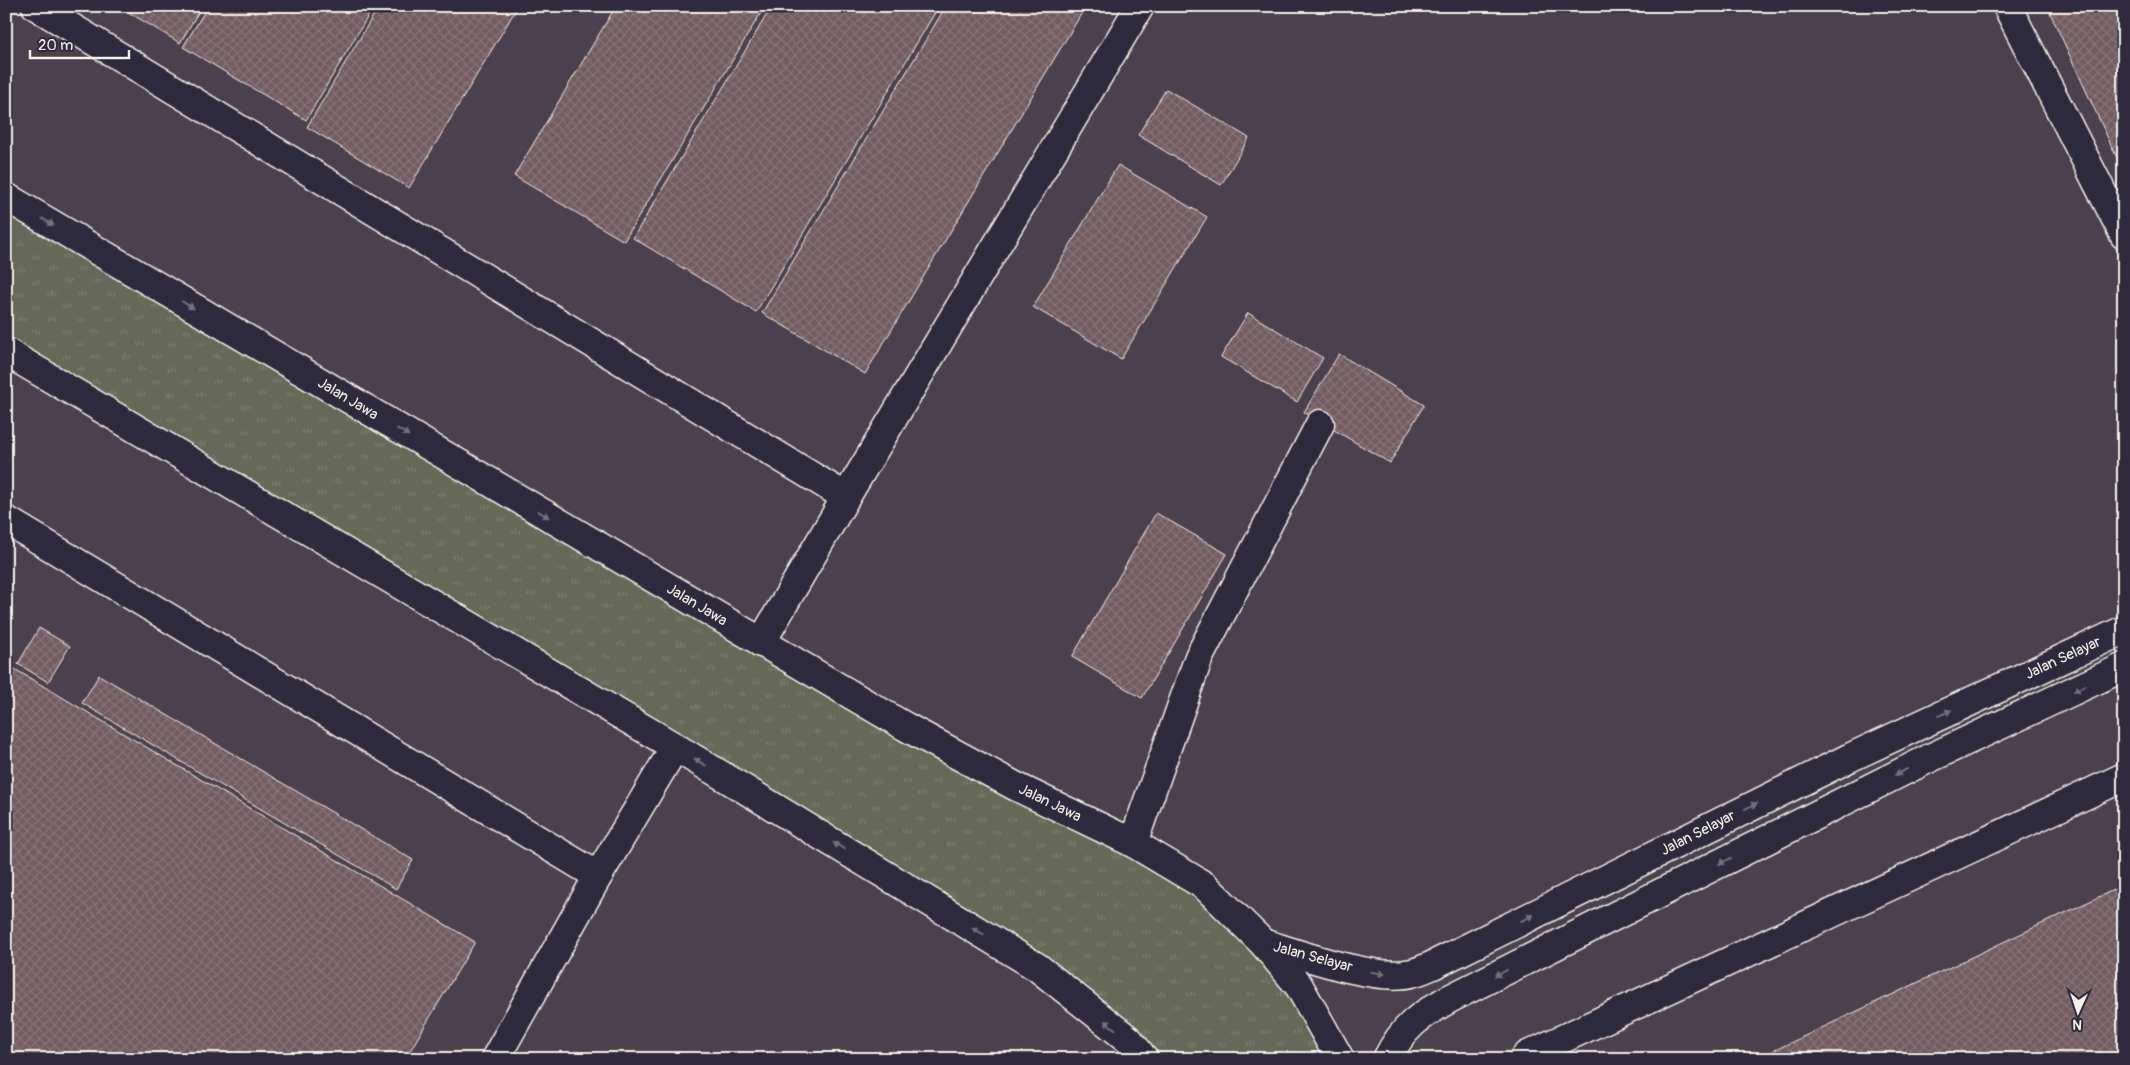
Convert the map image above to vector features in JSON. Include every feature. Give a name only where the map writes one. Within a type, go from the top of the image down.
[{"type":"street","points":[[36,6],[846,497]]},
{"type":"street","points":[[761,643],[846,497],[1140,6]]},
{"type":"street","points":[[2007,6],[2124,235]]},
{"type":"street","name":"Jalan Jawa","points":[[6,197],[906,727],[1016,786],[1133,843],[1205,886],[1263,943],[1299,986],[1340,1059]]},
{"type":"street","points":[[6,352],[675,747],[1037,967],[1129,1040],[1144,1059]]},
{"type":"street","points":[[1133,843],[1199,657],[1320,424]]},
{"type":"street","points":[[6,520],[598,876]]},
{"type":"street","name":"Jalan Selayar","points":[[1263,943],[1357,970],[1391,975],[1410,974],[1433,966],[1558,902],[1913,728],[2124,630]]},
{"type":"street","points":[[1388,1059],[1397,1039],[1421,1015],[1928,759],[2124,667]]},
{"type":"street","points":[[1913,728],[1928,759]]},
{"type":"street","points":[[495,1059],[598,876],[675,747]]},
{"type":"street","points":[[1524,1059],[1537,1051],[2124,777]]},
{"type":"street","points":[[1558,902],[1575,936]]},
{"type":"shaded area","points":[[6,6],[2124,6],[2124,1059],[6,1059]]},
{"type":"green space","points":[[6,199],[1205,886],[1339,1059],[1144,1059],[1037,967],[6,352]]},
{"type":"building","points":[[118,6],[202,6],[180,43]]},
{"type":"building","points":[[208,6],[374,6],[306,120],[183,47]]},
{"type":"building","points":[[379,6],[518,6],[409,188],[307,127]]},
{"type":"building","points":[[616,6],[765,6],[624,241],[514,176]]},
{"type":"building","points":[[772,6],[939,6],[756,312],[633,238]]},
{"type":"building","points":[[946,6],[1086,6],[865,374],[762,313]]},
{"type":"building","points":[[2047,6],[2124,6],[2124,173]]},
{"type":"building","points":[[1166,89],[1249,138],[1221,185],[1138,135]]},
{"type":"building","points":[[1118,165],[1207,217],[1121,359],[1033,307]]},
{"type":"building","points":[[1248,313],[1323,358],[1297,402],[1221,357]]},
{"type":"building","points":[[1339,354],[1424,405],[1390,463],[1304,412]]},
{"type":"building","points":[[1156,513],[1227,554],[1142,698],[1072,657]]},
{"type":"building","points":[[39,628],[70,646],[48,682],[18,664]]},
{"type":"building","points":[[6,664],[475,942],[405,1059],[6,1059]]},
{"type":"building","points":[[99,675],[413,860],[396,889],[82,703]]},
{"type":"building","points":[[2124,885],[2124,1059],[1756,1059]]}]
